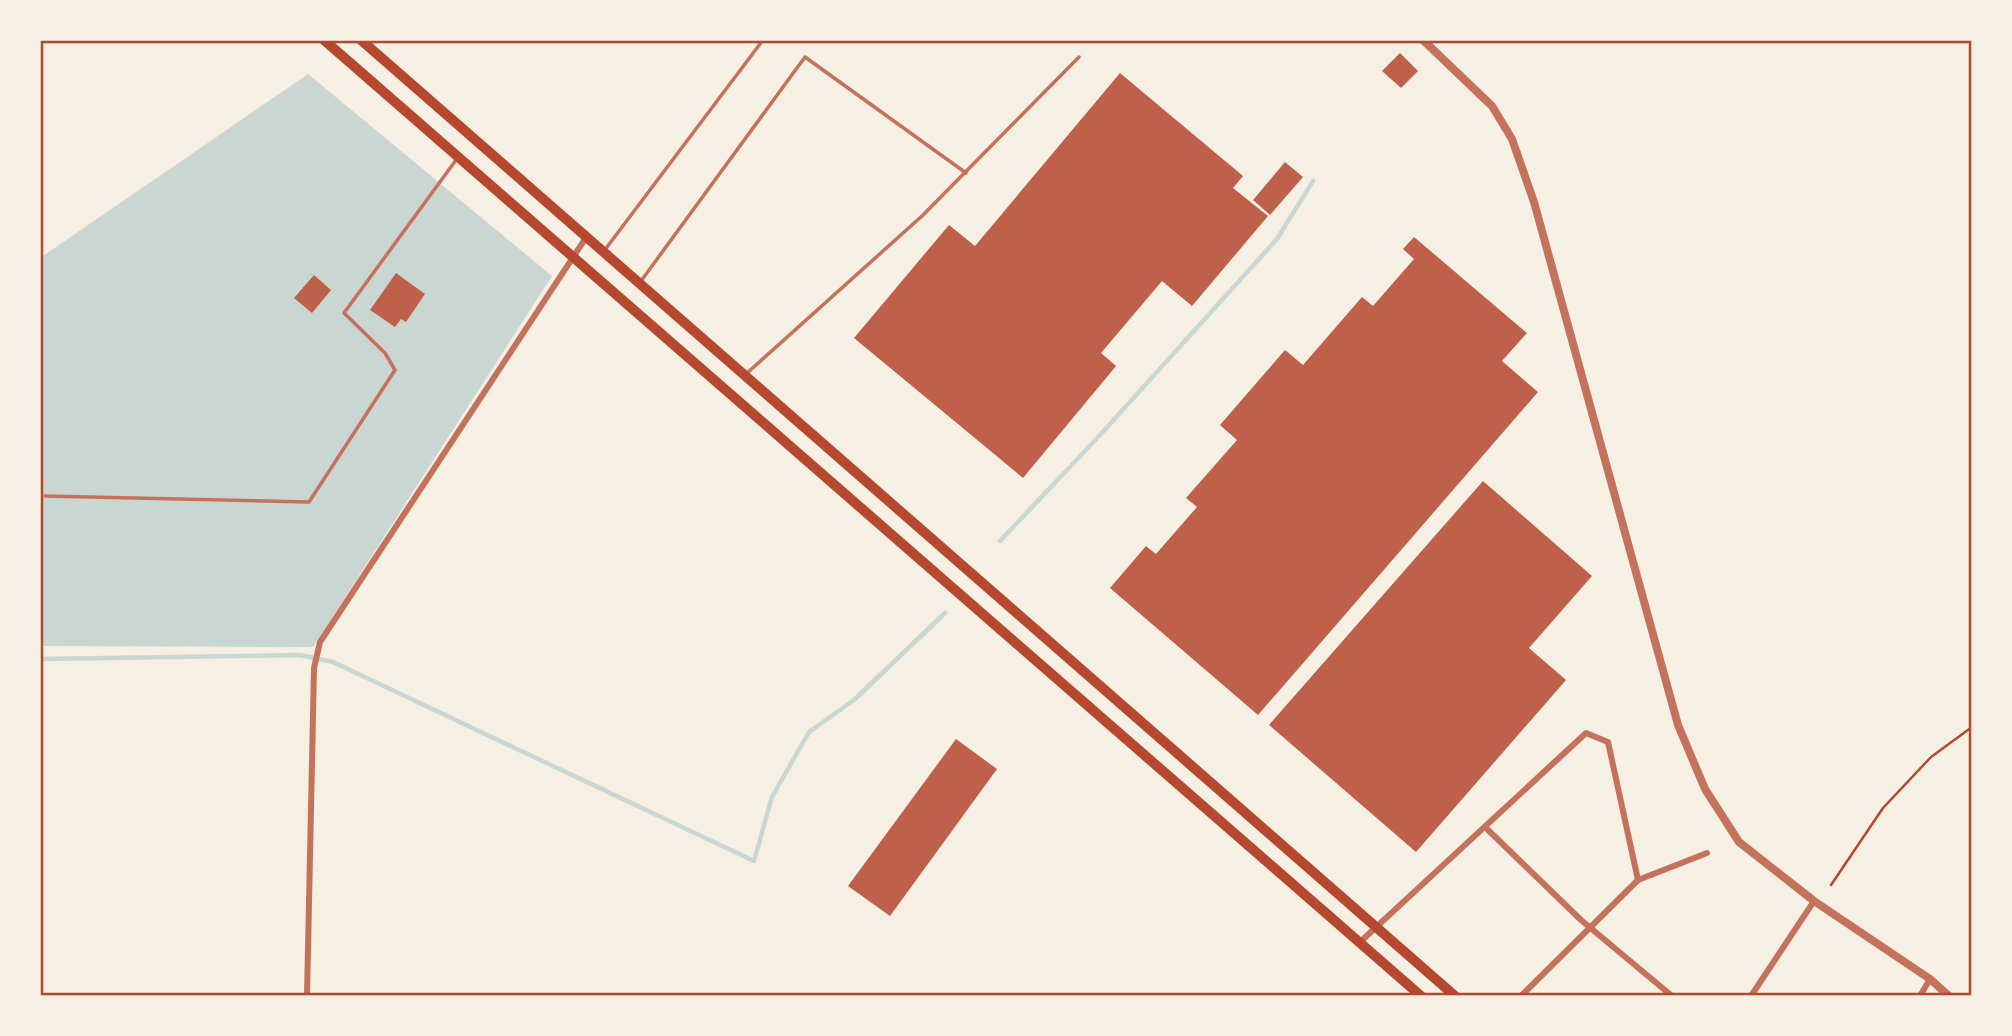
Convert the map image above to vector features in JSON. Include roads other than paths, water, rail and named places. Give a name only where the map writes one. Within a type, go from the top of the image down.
[{"type":"highway","points":[[324,40],[574,255],[792,449],[1421,996]]},
{"type":"highway","points":[[361,40],[1455,996]]},
{"type":"highway","points":[[1035,658],[1052,643]]},
{"type":"street","points":[[1423,40],[1492,106],[1512,139],[1534,202],[1678,725],[1705,789],[1738,842],[1814,901],[1930,979],[1949,996]]},
{"type":"street","points":[[307,996],[314,668],[320,642],[587,236]]},
{"type":"street","points":[[1362,945],[1586,733],[1608,742],[1638,880]]},
{"type":"street","points":[[1485,827],[1590,927],[1672,996]]},
{"type":"street","points":[[1521,996],[1638,880],[1707,853]]},
{"type":"street","points":[[1753,995],[1814,901]]},
{"type":"street","points":[[1920,996],[1930,979]]},
{"type":"lane","points":[[604,251],[763,40]]},
{"type":"lane","points":[[640,282],[805,57],[966,173]]},
{"type":"lane","points":[[745,375],[966,173],[1079,57]]},
{"type":"lane","points":[[45,496],[309,502],[361,418],[395,370],[385,354],[344,313],[459,156]]},
{"type":"waterway","points":[[1000,541],[1277,239],[1313,181]]},
{"type":"waterway","points":[[40,659],[300,655],[333,662],[754,861],[772,797],[809,732],[854,700],[945,613]]}]
